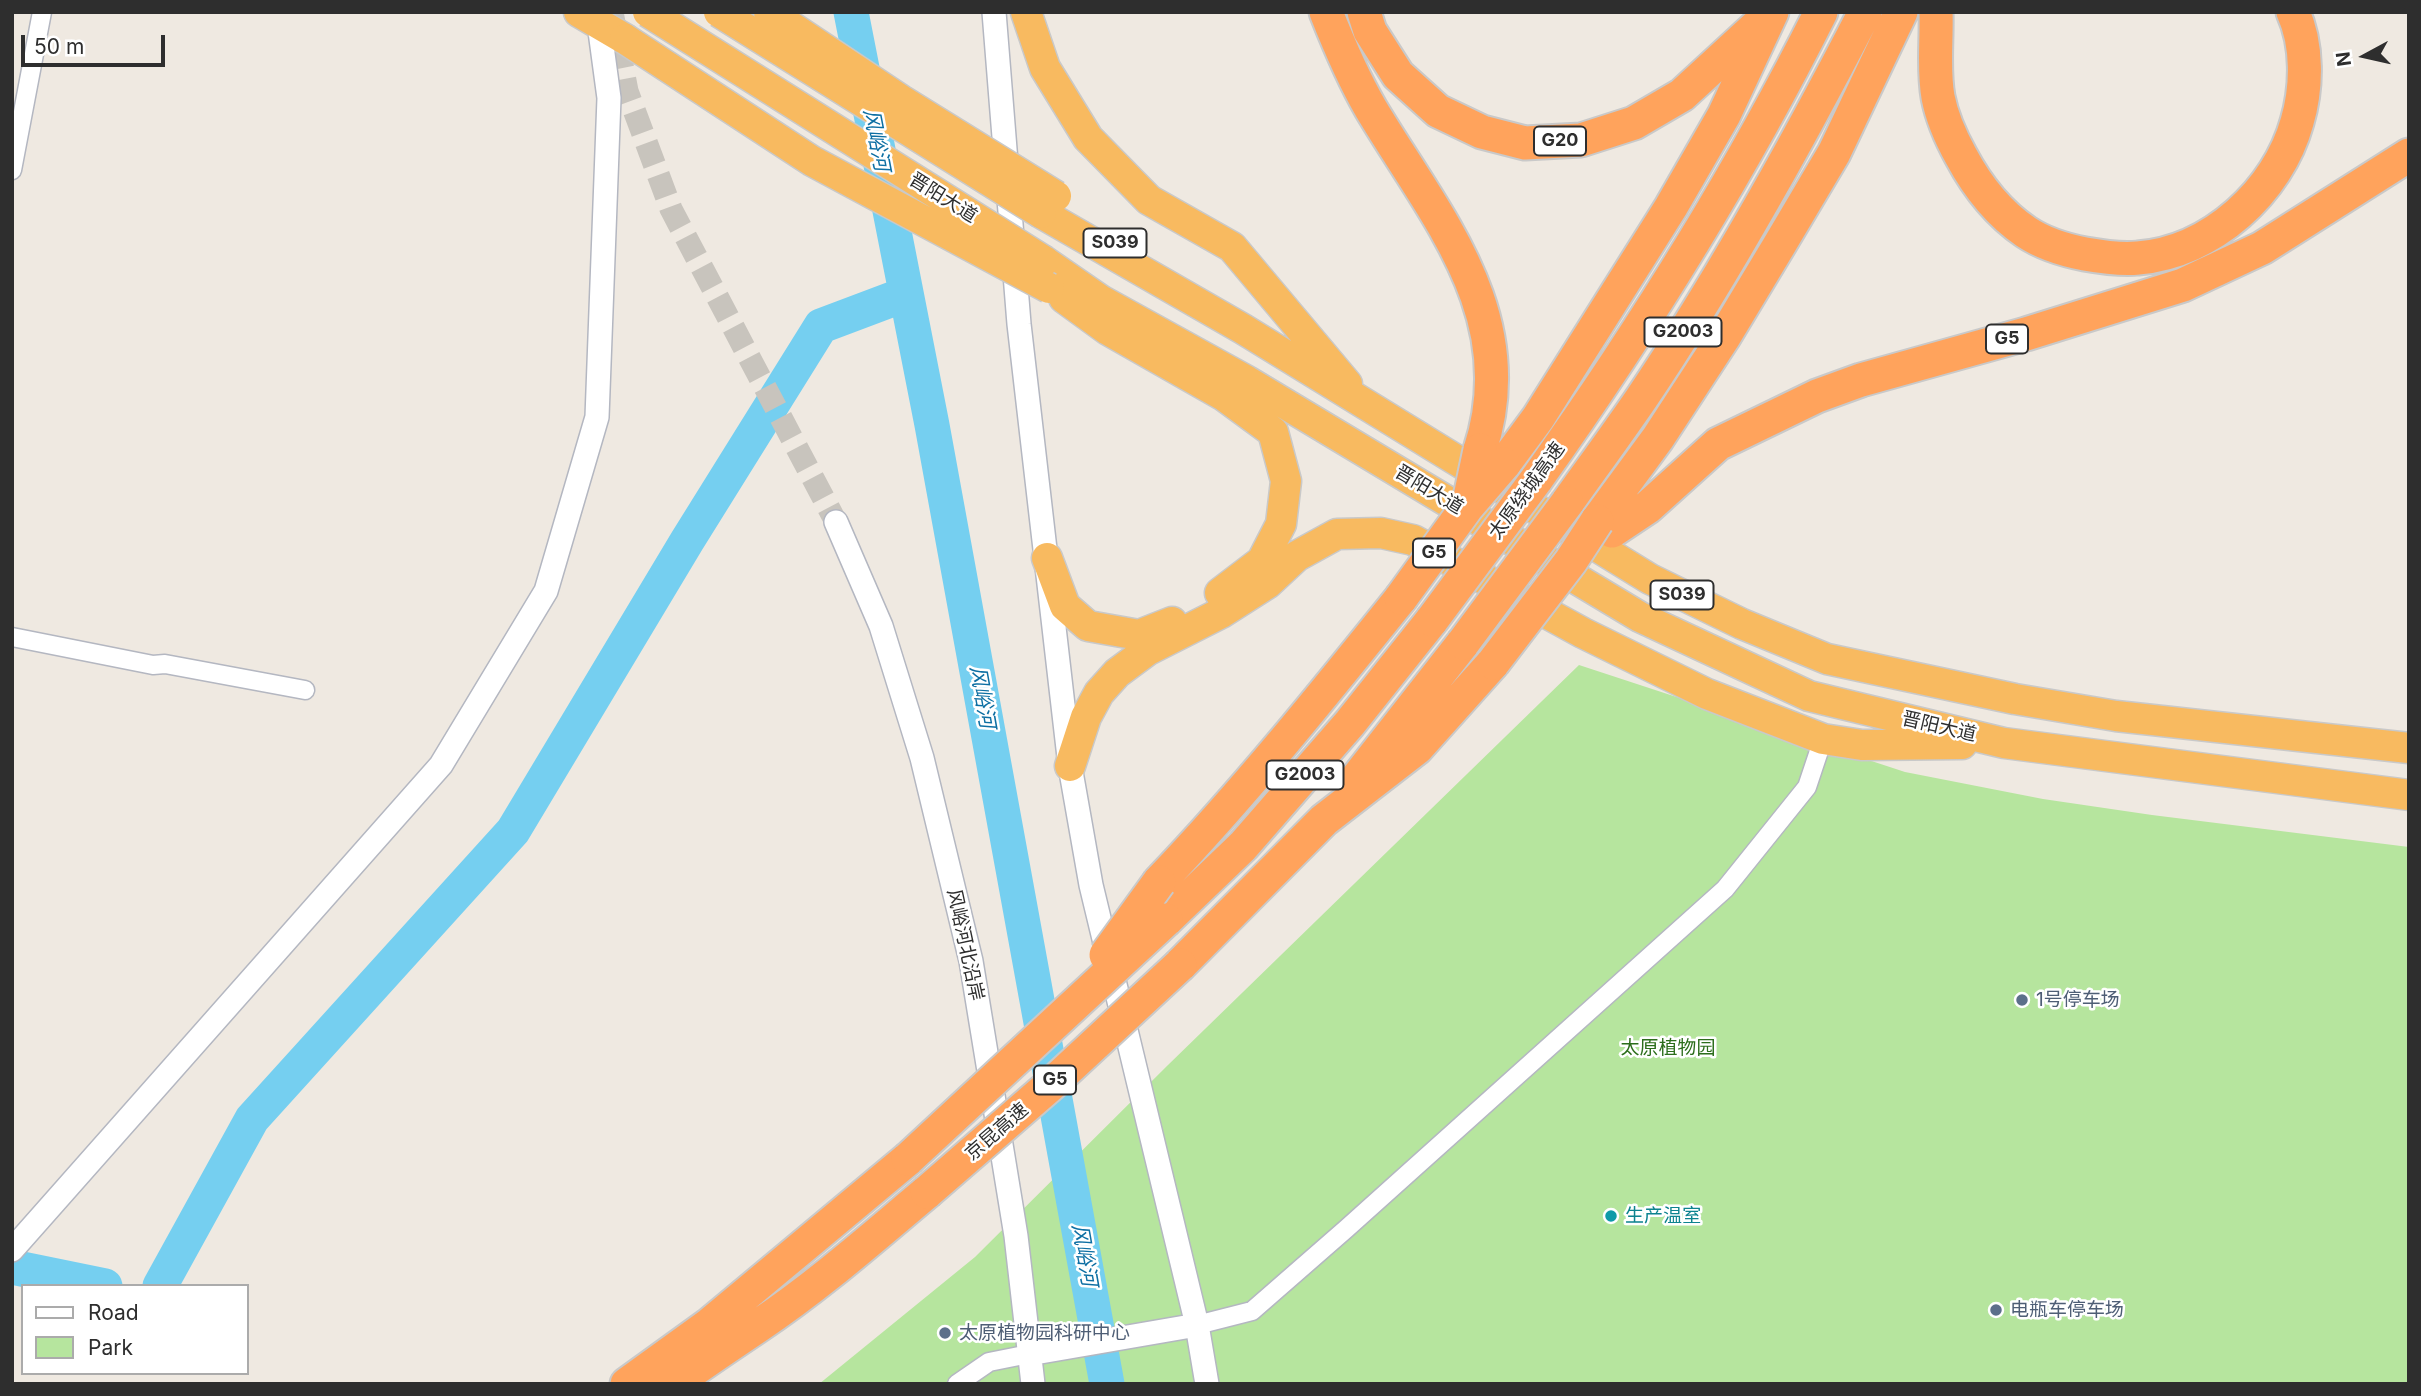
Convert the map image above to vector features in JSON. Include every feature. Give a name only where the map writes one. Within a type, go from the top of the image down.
[{"type":"highway","name":"晋阳大道","points":[[648,12],[1046,274],[1102,301],[1247,381],[1640,617],[1809,696],[2004,743],[2409,795]]},
{"type":"highway","name":"晋阳大道","points":[[719,12],[1048,204],[1174,289],[1650,579],[1742,624],[1827,659],[2015,699],[2116,716],[2409,748]]},
{"type":"highway","name":"S039","points":[[769,12],[901,100],[1048,204]]},
{"type":"highway","points":[[1026,12],[1045,68],[1087,138],[1149,200],[1232,247],[1365,405]]},
{"type":"highway","points":[[1326,12],[1348,64],[1371,107],[1450,234],[1467,268],[1481,306],[1490,348],[1492,388],[1486,431],[1492,457]]},
{"type":"highway","name":"G20","points":[[1364,12],[1370,31],[1398,75],[1438,111],[1482,132],[1525,143],[1581,140],[1634,123],[1682,95],[1772,12]]},
{"type":"highway","name":"G5","points":[[1068,1009],[1159,882],[1295,730],[1401,598],[1467,507],[1492,457],[1538,418],[1671,207],[1724,115],[1772,12]]},
{"type":"highway","name":"太原绕城高速","points":[[1068,1009],[1243,846],[1350,723],[1432,620],[1609,377],[1733,176],[1821,12]]},
{"type":"highway","name":"太原绕城高速","points":[[1324,820],[1463,643],[1641,398],[1766,195],[1865,12]]},
{"type":"highway","points":[[1605,526],[1724,337],[1834,153],[1901,12]]},
{"type":"highway","points":[[1936,12],[1938,98],[1950,135],[1974,180],[1998,208],[2026,233],[2060,249],[2101,257],[2138,258],[2173,251],[2207,236],[2241,211],[2269,181],[2291,145],[2303,103],[2304,59],[2293,12]]},
{"type":"highway","points":[[589,18],[812,161],[1046,274],[1108,330],[1224,396],[1273,432],[1286,481],[1281,524],[1262,561],[1219,594],[1177,620],[1139,635],[1088,626],[1065,606],[1047,558]]},
{"type":"highway","name":"G5","points":[[1324,820],[1417,748],[1493,663],[1571,561],[1605,526],[1648,507],[1718,444],[1817,396],[1861,380],[2026,334],[2183,285],[2262,248],[2409,155]]},
{"type":"highway","points":[[1070,766],[1086,717],[1099,693],[1118,673],[1148,650],[1221,613],[1268,583],[1297,556],[1336,534],[1381,533],[1413,540],[1583,633],[1707,694],[1823,739],[1861,745],[2004,743]]},
{"type":"highway","name":"京昆高速","points":[[674,1384],[842,1264],[927,1192],[1056,1080],[1180,965],[1324,820]]},
{"type":"highway","name":"京昆高速","points":[[627,1384],[710,1324],[908,1158],[1068,1009]]},
{"type":"street","points":[[12,170],[43,12]]},
{"type":"street","points":[[994,12],[1019,324],[1070,766],[1091,884],[1189,1326],[1207,1384]]},
{"type":"street","points":[[12,1250],[441,765],[546,591],[597,417],[609,98],[589,18]]},
{"type":"street","name":"风峪河北沿岸","points":[[836,522],[881,626],[914,732],[971,961],[1016,1236],[1033,1384]]},
{"type":"street","points":[[12,637],[153,665],[165,664],[305,690]]},
{"type":"street","points":[[957,1384],[989,1362],[1189,1326],[1252,1311],[1726,889],[1807,787],[1823,739]]},
{"type":"green space","name":"太原植物园","points":[[1579,665],[1905,772],[2043,799],[2409,847],[2409,1384],[819,1384],[975,1257]]},
{"type":"waterway","name":"风峪河","points":[[851,12],[932,425],[1107,1384]]},
{"type":"waterway","points":[[161,1284],[252,1119],[513,831],[687,541],[821,326],[906,294]]},
{"type":"waterway","points":[[12,1267],[95,1284]]},
{"type":"tunnel","points":[[612,12],[627,91],[671,209],[836,522]]},
{"type":"place","name":"1号停车场","points":[[2022,1000]]},
{"type":"place","name":"生产温室","points":[[1611,1216]]},
{"type":"place","name":"电瓶车停车场","points":[[1996,1310]]},
{"type":"place","name":"太原植物园科研中心","points":[[945,1333]]}]
